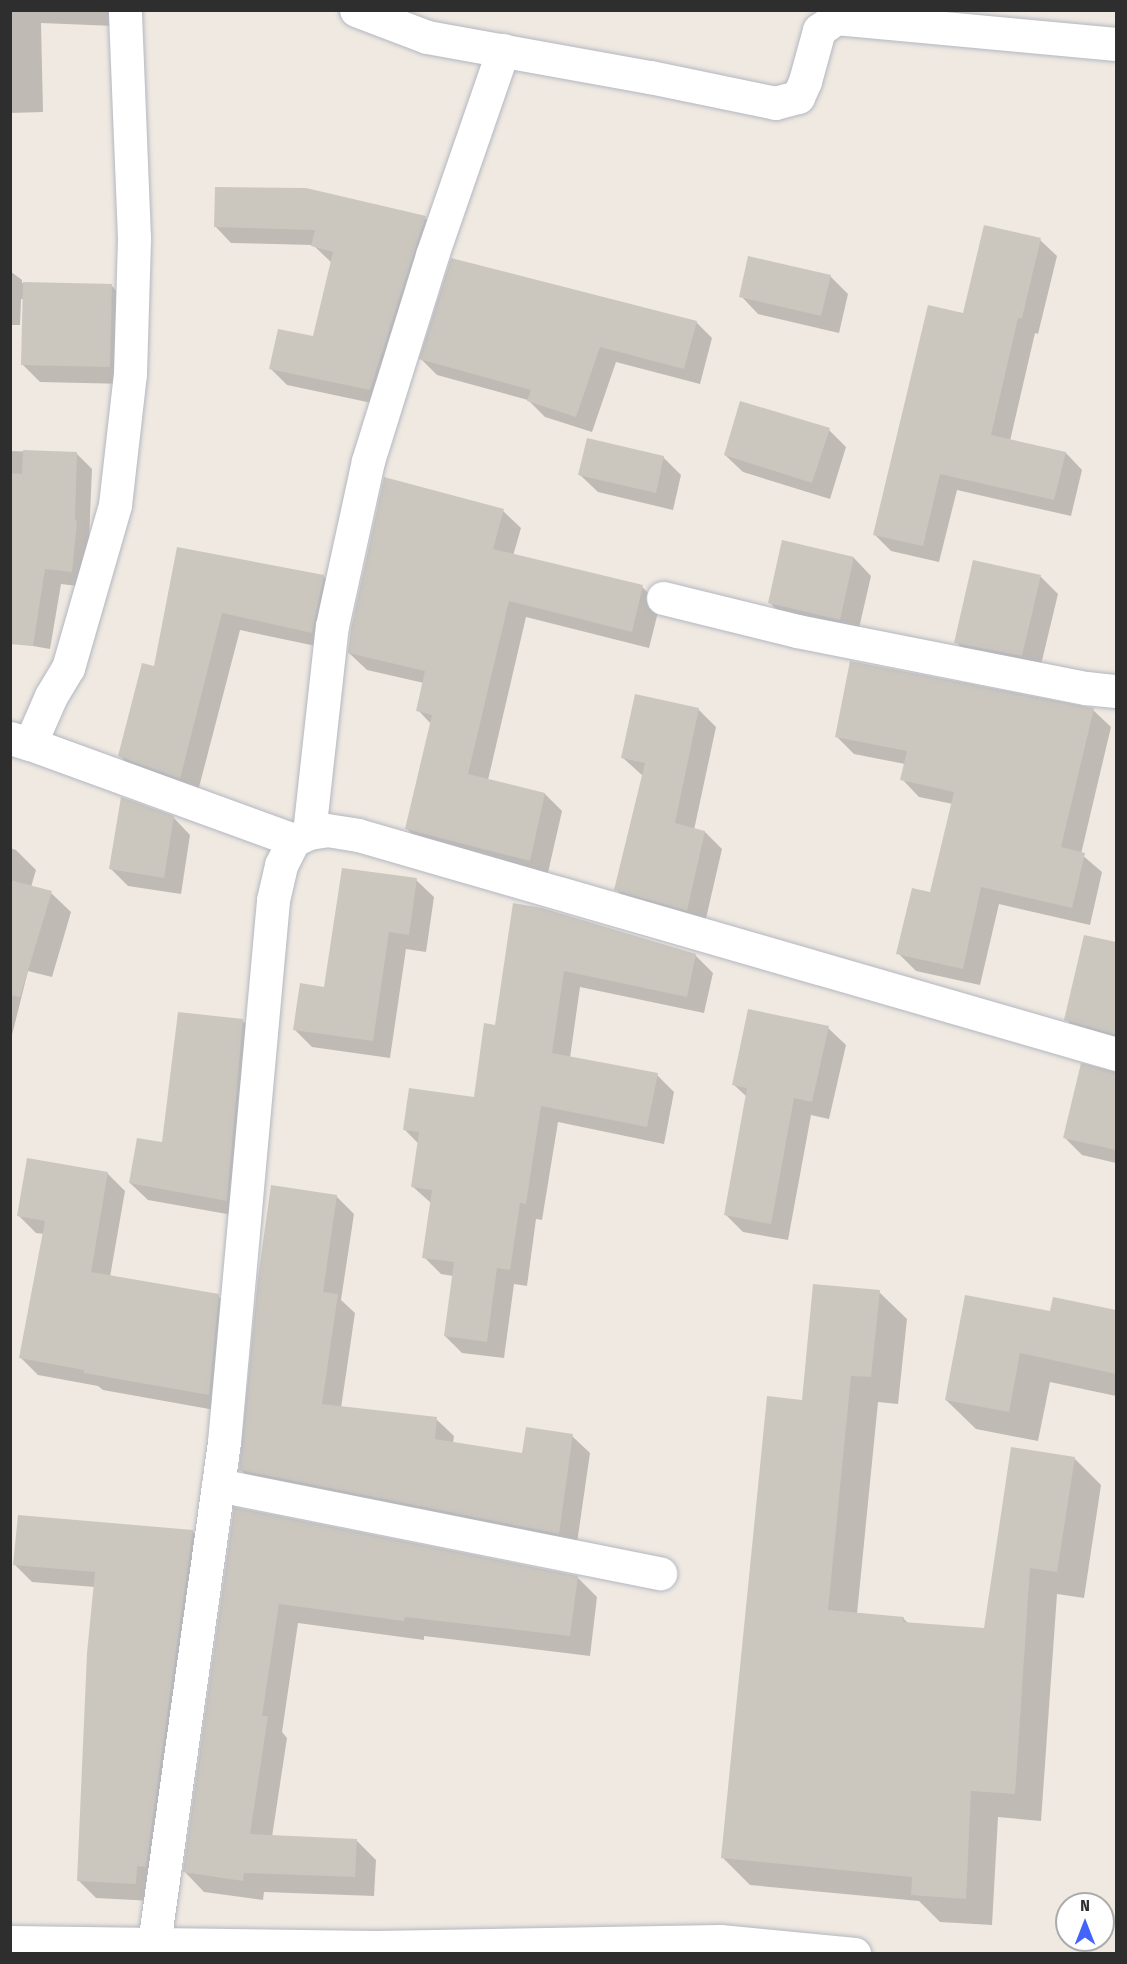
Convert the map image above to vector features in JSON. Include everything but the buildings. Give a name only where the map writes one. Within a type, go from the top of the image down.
[{"type":"street","points":[[125,10],[134,238],[130,374],[115,505],[68,668],[20,741],[301,837],[327,830],[358,835],[1116,1054]]},
{"type":"street","points":[[356,10],[427,37],[775,103],[798,97],[806,81],[819,30],[836,18],[1116,44]]},
{"type":"street","points":[[154,1944],[218,1485],[273,900],[281,865],[301,837],[332,626],[368,461],[432,255],[503,50]]},
{"type":"street","points":[[663,598],[797,631],[1116,692]]},
{"type":"street","points":[[218,1485],[660,1573]]},
{"type":"street","points":[[10,1942],[624,1948],[720,1941],[854,1953]]}]
